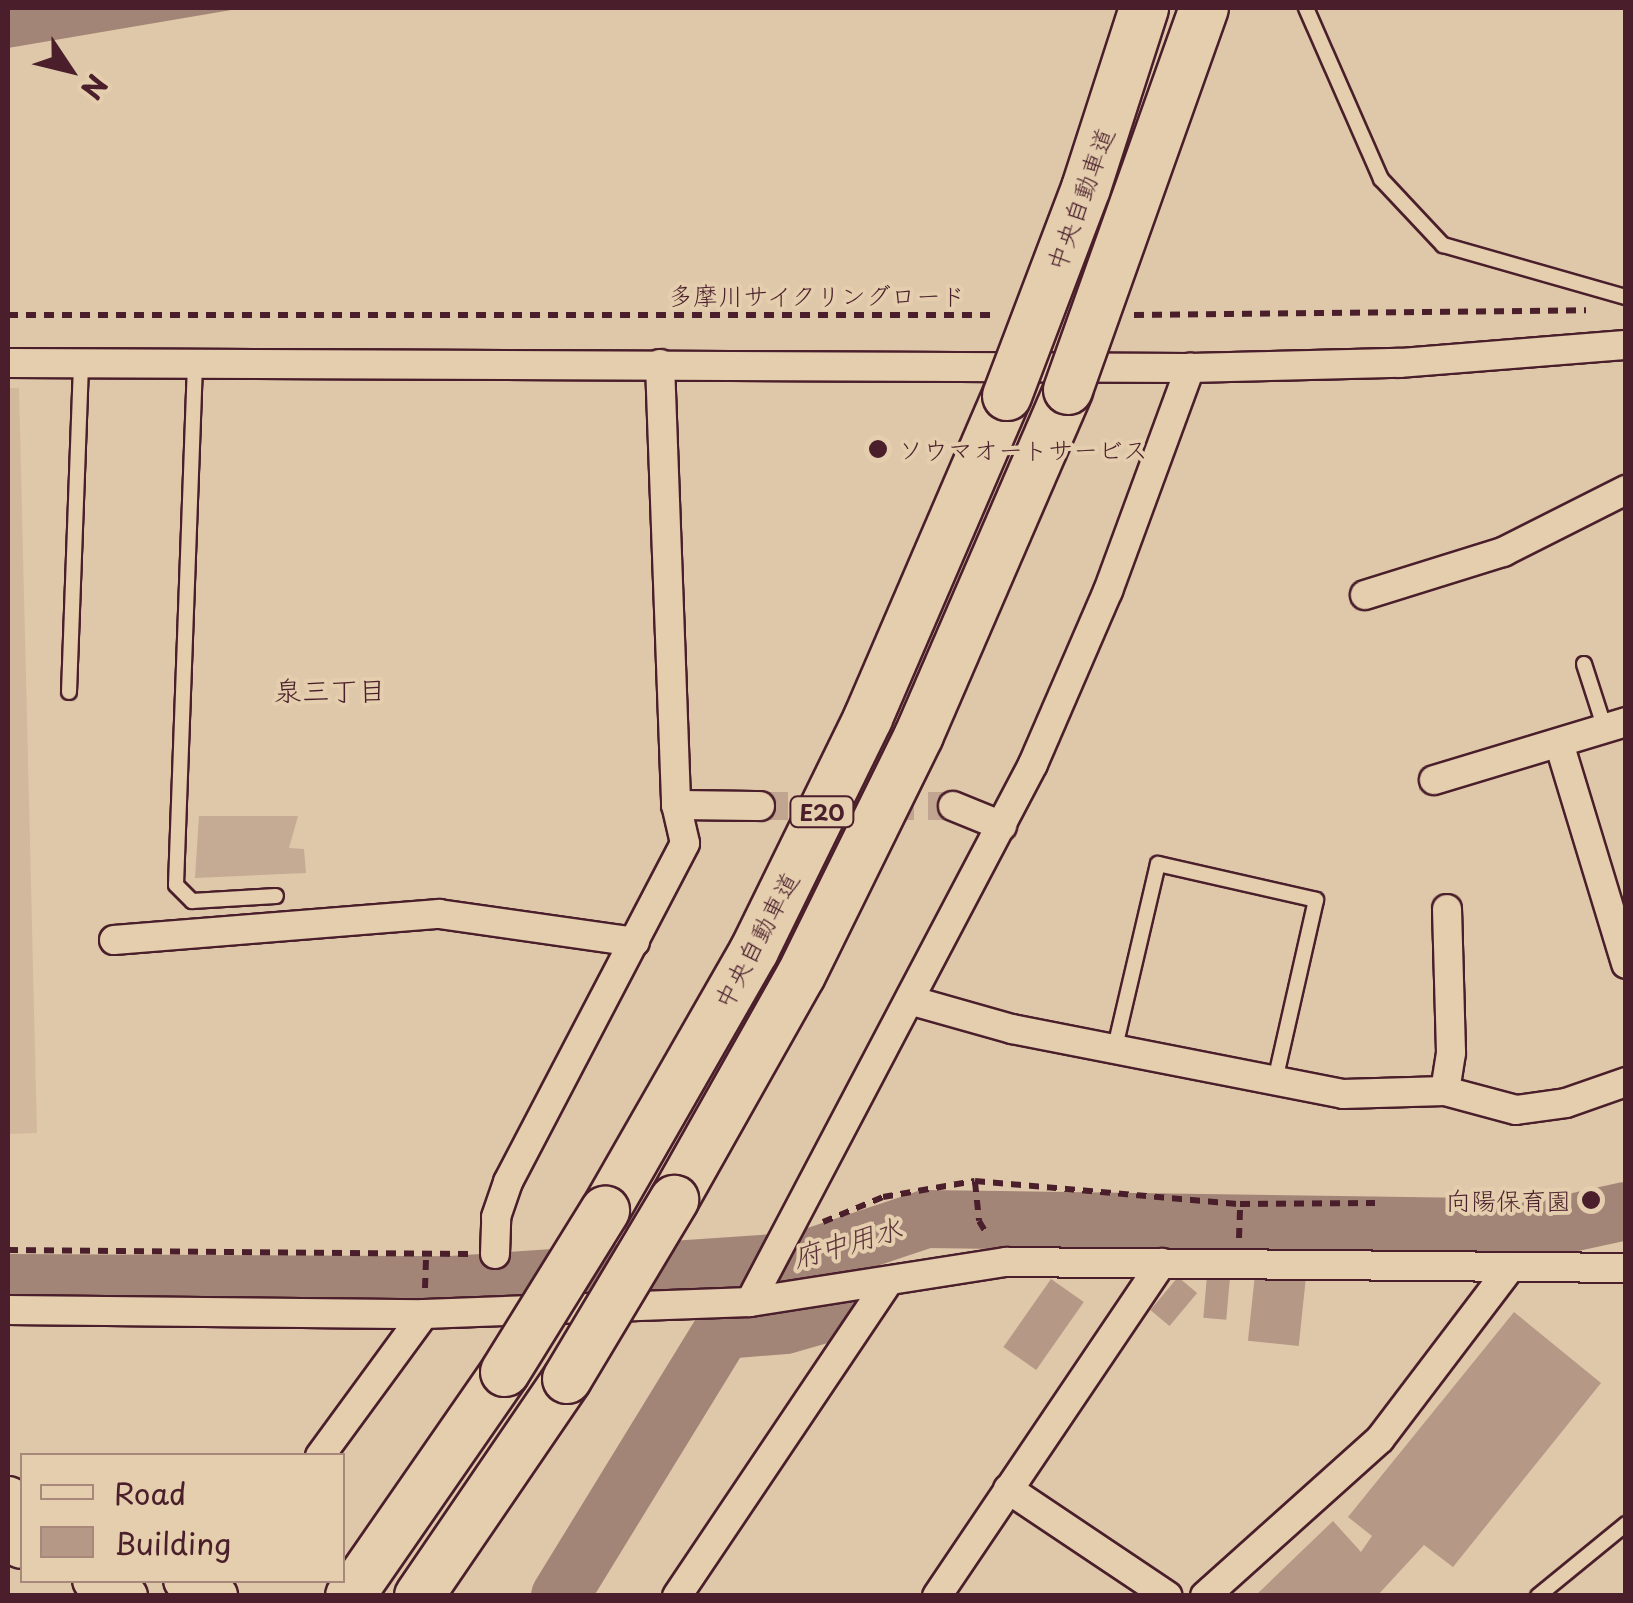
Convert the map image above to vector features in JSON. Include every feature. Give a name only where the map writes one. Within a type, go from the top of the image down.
[{"type":"highway","name":"中央自動車道","points":[[350,1596],[506,1372],[605,1212],[754,951],[868,718],[1007,396],[1086,188],[1144,8]]},
{"type":"highway","name":"E20","points":[[419,1596],[567,1379],[801,975],[910,752],[1068,390],[1204,8]]},
{"type":"main road","points":[[100,1583],[126,1596]]},
{"type":"main road","points":[[191,1583],[217,1596]]},
{"type":"street","points":[[8,363],[1190,368],[1400,363],[1626,345]]},
{"type":"street","points":[[495,1254],[496,1217],[508,1182],[685,843],[676,805],[660,364]]},
{"type":"street","points":[[754,1294],[913,1001],[1002,826],[1108,591],[1190,368]]},
{"type":"street","points":[[1365,595],[1503,552],[1626,490]]},
{"type":"street","points":[[1434,780],[1615,726]]},
{"type":"street","points":[[1559,744],[1626,964]]},
{"type":"street","points":[[676,805],[760,806]]},
{"type":"street","points":[[953,806],[1002,826]]},
{"type":"street","points":[[1445,1091],[1451,1052],[1447,909]]},
{"type":"street","points":[[114,940],[439,914],[635,942]]},
{"type":"street","points":[[913,1001],[1012,1030],[1342,1094],[1445,1091],[1516,1110],[1566,1103],[1626,1082]]},
{"type":"street","points":[[937,1596],[1162,1263]]},
{"type":"street","points":[[8,1310],[424,1314],[886,1285],[976,1264],[1626,1268]]},
{"type":"street","points":[[1205,1596],[1380,1438],[1510,1268]]},
{"type":"street","points":[[677,1596],[886,1285]]},
{"type":"street","points":[[322,1453],[424,1314]]},
{"type":"street","points":[[1008,1489],[1168,1596]]},
{"type":"lane","points":[[1306,8],[1381,179],[1443,245],[1626,297]]},
{"type":"lane","points":[[69,692],[81,363]]},
{"type":"lane","points":[[195,364],[176,885],[192,900],[276,896]]},
{"type":"lane","points":[[1584,664],[1615,726]]},
{"type":"lane","points":[[1115,1047],[1158,864],[1316,900],[1274,1081]]},
{"type":"lane","points":[[1538,1596],[1626,1524]]},
{"type":"path","points":[[1125,315],[1600,310]]},
{"type":"path","name":"多摩川サイクリングロード","points":[[8,314],[1012,315]]},
{"type":"path","points":[[975,1181],[978,1221],[993,1243]]},
{"type":"path","points":[[782,1238],[883,1197],[975,1181],[1240,1208],[1375,1203]]},
{"type":"path","points":[[1238,1250],[1240,1208]]},
{"type":"path","points":[[8,1250],[495,1254]]},
{"type":"path","points":[[425,1268],[426,1255]]},
{"type":"shaded area","points":[[8,8],[243,8],[8,48]]},
{"type":"shaded area","points":[[8,388],[19,388],[37,1133],[8,1134]]},
{"type":"shaded area","points":[[199,816],[298,816],[289,848],[304,849],[306,873],[195,878]]},
{"type":"building","points":[[1255,1274],[1306,1279],[1299,1346],[1248,1341]]},
{"type":"building","points":[[1207,1276],[1230,1278],[1226,1320],[1203,1318]]},
{"type":"building","points":[[1178,1277],[1197,1293],[1170,1326],[1150,1310]]},
{"type":"building","points":[[1051,1279],[1084,1302],[1036,1370],[1003,1347]]},
{"type":"building","points":[[1514,1312],[1601,1383],[1453,1567],[1424,1545],[1377,1596],[1255,1596],[1333,1521],[1361,1552],[1372,1536],[1348,1517]]},
{"type":"waterway","name":"府中用水","points":[[8,1283],[452,1285],[800,1261],[926,1219],[1548,1228],[1626,1211]]},
{"type":"waterway","points":[[560,1596],[723,1330],[785,1325],[831,1312]]},
{"type":"tunnel","points":[[760,806],[953,806]]},
{"type":"place","name":"ソウマオートサービス","points":[[878,449]]},
{"type":"place","name":"向陽保育園","points":[[1591,1200]]},
{"type":"district","name":"泉三丁目","points":[[330,690]]}]
